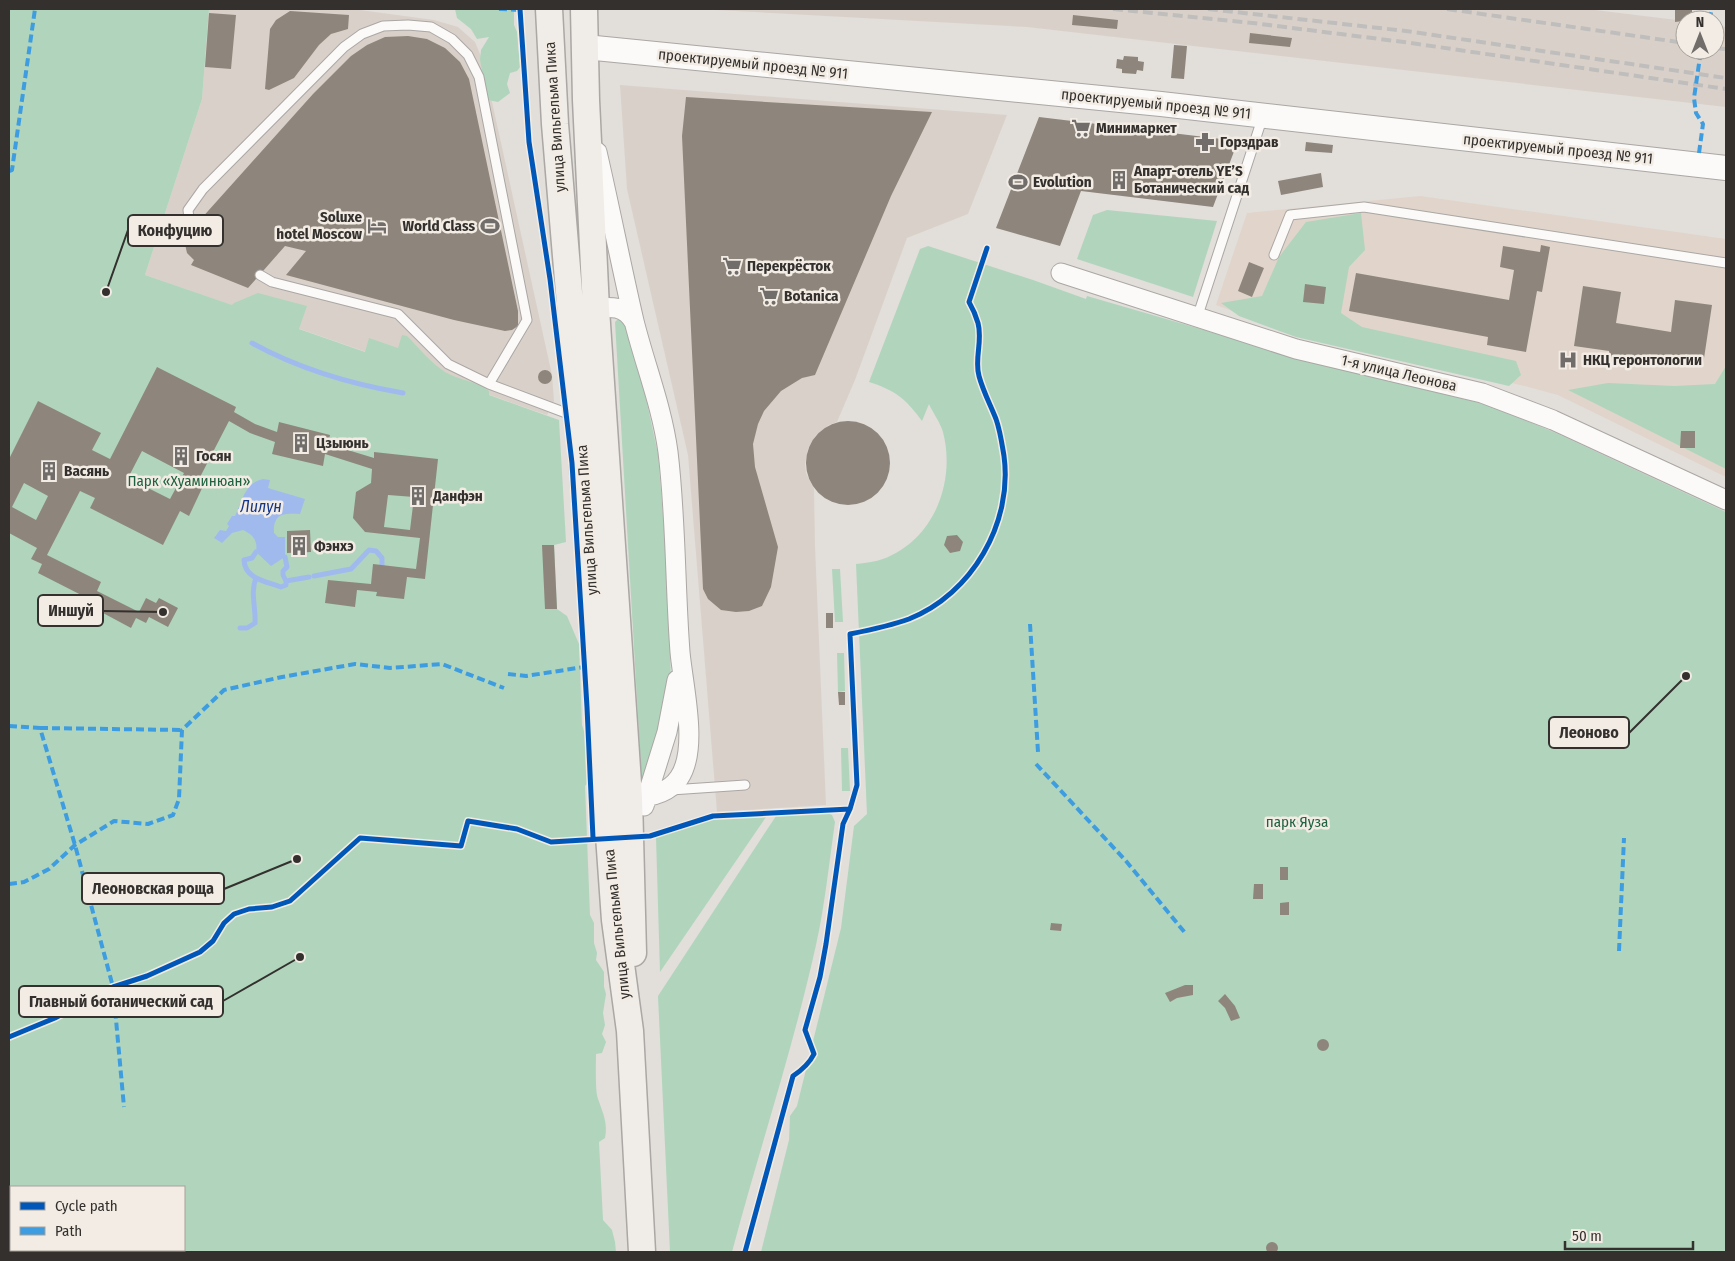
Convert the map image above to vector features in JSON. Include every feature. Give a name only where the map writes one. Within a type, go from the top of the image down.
[{"type":"main road","name":"улица Вильгельма Пика","points":[[549,9],[555,124],[579,412],[614,920],[630,1031],[642,1252]]},
{"type":"main road","name":"улица Вильгельма Пика","points":[[584,9],[586,100],[596,309],[638,798],[631,836],[634,946],[630,1031]]},
{"type":"street","name":"проектируемый проезд № 911","points":[[585,47],[1161,104],[1726,168]]},
{"type":"street","points":[[586,100],[634,322],[654,389],[668,452],[680,652],[689,740],[686,760],[679,778],[666,790],[638,798],[617,797],[610,792],[605,784]]},
{"type":"street","name":"1-я улица Леонова","points":[[1061,273],[1296,349],[1490,395],[1553,420],[1726,500]]},
{"type":"street","points":[[572,323],[576,313],[584,310],[620,308],[626,311],[634,322]]},
{"type":"street","points":[[638,798],[667,732],[676,686],[680,652]]},
{"type":"lane","points":[[195,226],[189,219],[188,210],[203,189],[344,46],[362,34],[384,26],[408,25],[431,27],[452,39],[468,54],[479,77],[527,320],[489,384]]},
{"type":"lane","points":[[1197,318],[1263,115]]},
{"type":"lane","points":[[1274,255],[1290,215],[1364,207],[1726,263]]},
{"type":"lane","points":[[260,274],[272,282],[398,314],[448,364],[489,384],[566,413],[579,412]]},
{"type":"lane","points":[[666,790],[745,785]]},
{"type":"shaded area","points":[[209,9],[360,10],[434,20],[458,27],[475,42],[483,61],[552,375],[554,401],[547,415],[145,275],[202,99]]},
{"type":"shaded area","points":[[698,9],[1587,9],[1675,20],[1675,60],[1725,60],[1726,27],[1726,107],[1027,27]]},
{"type":"shaded area","points":[[620,85],[1007,115],[968,214],[907,238],[855,380],[837,422],[829,425],[816,435],[808,449],[805,464],[806,473],[814,489],[826,805],[717,812],[688,455],[627,189]]},
{"type":"shaded area","name":"НКЦ геронтологии","points":[[1420,196],[1726,239],[1726,477],[1558,395],[1295,334],[1216,305],[1247,213]]},
{"type":"green space","name":"Парк «Хуаминюан»","points":[[9,9],[209,9],[202,99],[145,275],[232,305],[258,293],[307,306],[299,329],[365,352],[369,338],[398,348],[402,335],[407,336],[430,360],[445,372],[484,388],[489,391],[489,395],[559,420],[566,542],[554,545],[557,609],[567,616],[579,644],[582,725],[589,747],[586,759],[593,770],[593,778],[585,786],[590,915],[594,923],[596,960],[604,972],[606,994],[603,1013],[605,1025],[602,1034],[606,1042],[602,1053],[596,1054],[596,1084],[606,1128],[605,1138],[599,1142],[603,1220],[612,1230],[616,1252],[9,1252]]},
{"type":"green space","points":[[455,9],[514,9],[514,25],[517,32],[520,67],[517,71],[510,73],[507,84],[510,93],[498,102],[488,100],[480,60],[481,50],[489,37],[477,39],[471,29],[457,18]]},
{"type":"green space","points":[[1107,210],[1217,221],[1193,297],[1077,259],[1093,215]]},
{"type":"green space","points":[[1361,213],[1365,250],[1349,267],[1341,313],[1362,327],[1516,361],[1521,375],[1509,386],[1296,337],[1239,316],[1221,303],[1262,296],[1279,257],[1306,222]]},
{"type":"green space","name":"парк Яуза","points":[[928,246],[1086,299],[1087,296],[1335,368],[1488,405],[1556,433],[1726,512],[1726,1252],[761,1252],[789,1140],[790,1116],[797,1106],[841,928],[854,826],[867,814],[856,564],[883,559],[901,550],[916,538],[928,524],[937,507],[943,489],[946,451],[943,432],[929,404],[922,421],[899,396],[886,388],[869,382],[920,249]]},
{"type":"green space","points":[[618,319],[626,321],[658,454],[668,577],[671,685],[642,784],[615,322]]},
{"type":"green space","points":[[1726,366],[1726,469],[1568,390],[1608,383],[1674,386],[1715,384]]},
{"type":"green space","points":[[832,569],[840,569],[843,622],[835,622]]},
{"type":"green space","points":[[837,653],[844,653],[845,691],[838,692]]},
{"type":"green space","points":[[841,748],[848,748],[850,791],[842,791]]},
{"type":"green space","points":[[827,813],[832,815],[835,822],[816,945],[797,1022],[732,1252],[670,1252],[658,996],[776,816]]},
{"type":"green space","points":[[766,817],[660,972],[656,837],[714,819]]},
{"type":"water","name":"Лилун","points":[[263,479],[270,480],[268,488],[305,499],[300,514],[284,514],[275,521],[274,533],[278,537],[285,537],[285,557],[271,566],[256,552],[254,538],[243,530],[232,533],[222,543],[214,538],[220,530],[226,531],[229,526],[227,524],[232,516],[235,516],[242,499],[252,484]]},
{"type":"building","points":[[1675,9],[1692,9],[1692,10]]},
{"type":"building","points":[[290,11],[349,15],[348,29],[331,34],[319,45],[294,78],[269,90],[265,89],[270,29],[276,20]]},
{"type":"building","points":[[209,13],[236,15],[231,69],[205,67]]},
{"type":"building","points":[[1073,15],[1118,20],[1117,29],[1072,25]]},
{"type":"building","points":[[1250,33],[1292,38],[1290,47],[1249,43]]},
{"type":"building","points":[[408,36],[427,39],[445,48],[460,62],[469,79],[518,311],[518,326],[512,330],[505,331],[454,320],[286,275],[306,251],[285,246],[248,288],[191,265],[194,260],[187,253],[185,244],[191,230],[313,94],[351,56],[367,45],[385,37]]},
{"type":"building","points":[[1174,45],[1187,46],[1184,79],[1171,78]]},
{"type":"building","points":[[1124,56],[1138,57],[1138,61],[1144,62],[1143,71],[1137,70],[1136,74],[1122,73],[1122,69],[1116,68],[1117,59],[1123,60]]},
{"type":"building","points":[[686,97],[932,112],[891,196],[815,375],[802,378],[781,391],[764,411],[758,424],[753,444],[755,467],[778,547],[771,587],[762,606],[749,611],[721,610],[708,599],[703,589],[682,136]]},
{"type":"building","name":"Апарт-отель YE’S Ботанический сад","points":[[1039,117],[1238,141],[1213,207],[1081,191],[1060,246],[996,228]]},
{"type":"building","points":[[1306,142],[1333,145],[1332,153],[1305,151]]},
{"type":"building","points":[[1321,173],[1323,187],[1281,195],[1278,181]]},
{"type":"building","points":[[1541,245],[1550,247],[1542,292],[1537,291],[1526,352],[1487,345],[1488,337],[1349,311],[1356,273],[1509,300],[1514,270],[1500,267],[1503,246],[1540,252]]},
{"type":"building","points":[[1249,262],[1264,268],[1252,297],[1238,291]]},
{"type":"building","points":[[1305,284],[1326,287],[1324,304],[1303,302]]},
{"type":"building","points":[[1583,286],[1621,292],[1616,323],[1671,332],[1675,300],[1712,305],[1703,365],[1667,360],[1666,365],[1609,357],[1609,351],[1574,346]]},
{"type":"building","points":[[157,367],[236,407],[234,412],[255,424],[277,432],[279,422],[330,435],[328,444],[374,458],[374,452],[438,459],[425,579],[407,577],[404,599],[376,596],[377,592],[357,590],[355,607],[325,603],[328,580],[371,584],[373,564],[416,569],[420,538],[365,532],[353,518],[356,492],[371,483],[372,469],[325,454],[323,466],[272,454],[275,442],[250,433],[229,421],[198,481],[204,484],[189,516],[180,511],[163,545],[90,508],[95,498],[80,491],[47,555],[101,582],[97,591],[139,612],[146,598],[156,603],[159,598],[178,608],[168,627],[149,617],[146,623],[136,618],[131,628],[90,606],[93,601],[38,573],[42,564],[31,559],[37,548],[9,533],[9,459],[38,401],[101,433],[92,450],[110,459]],"holes":[[[142,451],[184,473],[170,499],[128,478]],[[24,483],[48,496],[36,520],[12,507]],[[388,495],[414,497],[410,530],[384,527]]]},
{"type":"building","points":[[545,370],[550,372],[552,377],[550,382],[545,384],[540,382],[538,377],[540,372]]},
{"type":"building","points":[[848,421],[864,424],[878,433],[887,447],[890,463],[887,479],[878,493],[864,502],[848,505],[832,502],[818,493],[809,479],[806,463],[809,447],[818,433],[832,424]]},
{"type":"building","points":[[1681,431],[1695,431],[1695,448],[1680,448]]},
{"type":"building","name":"Фэнхэ","points":[[310,530],[311,552],[287,553],[287,531]]},
{"type":"building","points":[[957,535],[963,542],[960,551],[950,553],[944,545],[947,536]]},
{"type":"building","points":[[542,545],[554,545],[557,609],[545,609]]},
{"type":"building","points":[[826,613],[833,613],[833,628],[826,628]]},
{"type":"building","points":[[838,692],[845,692],[845,705],[839,705]]},
{"type":"building","points":[[1280,867],[1288,867],[1288,880],[1280,880]]},
{"type":"building","points":[[1254,884],[1263,884],[1263,899],[1253,899]]},
{"type":"building","points":[[1289,902],[1289,915],[1280,915],[1280,903]]},
{"type":"building","points":[[1051,923],[1062,924],[1061,931],[1050,930]]},
{"type":"building","points":[[1185,985],[1193,985],[1193,995],[1177,998],[1170,1002],[1165,993]]},
{"type":"building","points":[[1225,994],[1235,1006],[1240,1018],[1231,1021],[1225,1008],[1218,1001]]},
{"type":"building","points":[[1325,1039],[1328,1040],[1328,1050],[1321,1051],[1318,1050],[1317,1043],[1318,1040]]},
{"type":"building","points":[[1272,1242],[1278,1248],[1272,1254],[1266,1248]]},
{"type":"waterway","points":[[252,343],[307,368],[364,385],[403,393]]},
{"type":"waterway","points":[[314,576],[351,569],[369,550],[376,551],[382,558],[382,565]]},
{"type":"waterway","points":[[256,552],[252,558],[244,560],[248,571],[263,581],[281,587],[286,585],[283,575],[283,571],[287,567],[285,557]]},
{"type":"waterway","points":[[286,581],[309,577]]},
{"type":"waterway","points":[[240,628],[247,628],[255,623],[253,595],[256,578]]},
{"type":"railway","points":[[1113,9],[1253,23],[1404,42],[1726,89]]},
{"type":"railway","points":[[1208,9],[1406,31],[1726,78]]},
{"type":"railway","points":[[1447,9],[1675,42]]},
{"type":"marked path","points":[[9,171],[12,170],[35,9]]},
{"type":"marked path","points":[[499,9],[521,10]]},
{"type":"marked path","points":[[1699,153],[1703,124],[1696,113],[1694,98],[1700,60]]},
{"type":"marked path","points":[[1030,624],[1038,752]]},
{"type":"marked path","points":[[9,884],[24,882],[49,869],[75,845],[114,821],[148,824],[173,815],[179,799],[182,730],[224,690],[355,664],[390,668],[442,664],[504,688]]},
{"type":"marked path","points":[[508,674],[526,676],[584,667]]},
{"type":"marked path","points":[[9,726],[40,728],[75,845],[113,987],[124,1107]]},
{"type":"marked path","points":[[40,728],[182,730]]},
{"type":"marked path","points":[[1036,764],[1126,861],[1186,934]]},
{"type":"marked path","points":[[1619,951],[1624,838]]},
{"type":"cycle path","points":[[520,9],[529,142],[550,279],[572,463],[593,838]]},
{"type":"cycle path","points":[[745,1252],[793,1076],[810,1061],[814,1054],[805,1030],[820,977],[843,824],[850,809],[857,785],[850,634],[909,619],[932,608],[952,592],[969,574],[984,553],[995,530],[1002,506],[1005,481],[1001,437],[979,376],[977,363],[979,330],[969,302],[987,248]]},
{"type":"cycle path","points":[[9,1037],[55,1018],[113,987],[147,976],[200,952],[213,941],[224,923],[234,914],[249,909],[272,907],[290,901],[360,838],[461,846],[468,821],[517,829],[551,842],[650,836],[713,816],[850,809]]},
{"type":"place","name":"Минимаркет","points":[[1081,128]]},
{"type":"place","name":"Горздрав","points":[[1205,142]]},
{"type":"place","name":"Апарт-отель YE’S Ботанический сад","points":[[1119,180]]},
{"type":"place","name":"Evolution","points":[[1018,182]]},
{"type":"place","name":"Soluxe hotel Moscow","points":[[377,226]]},
{"type":"place","name":"World Class","points":[[490,226]]},
{"type":"place","name":"Перекрёсток","points":[[732,266]]},
{"type":"place","name":"Конфуцию","points":[[106,292]]},
{"type":"place","name":"Botanica","points":[[769,296]]},
{"type":"place","name":"НКЦ геронтологии","points":[[1568,360]]},
{"type":"place","name":"Цзыюнь","points":[[301,443]]},
{"type":"place","name":"Госян","points":[[181,456]]},
{"type":"place","name":"Васянь","points":[[49,471]]},
{"type":"place","name":"Данфэн","points":[[418,496]]},
{"type":"place","name":"Фэнхэ","points":[[299,546]]},
{"type":"place","name":"Иншуй","points":[[163,612]]},
{"type":"place","name":"Леоново","points":[[1686,676]]},
{"type":"place","name":"Леоновская роща","points":[[297,859]]},
{"type":"place","name":"Главный ботанический сад","points":[[300,957]]}]
